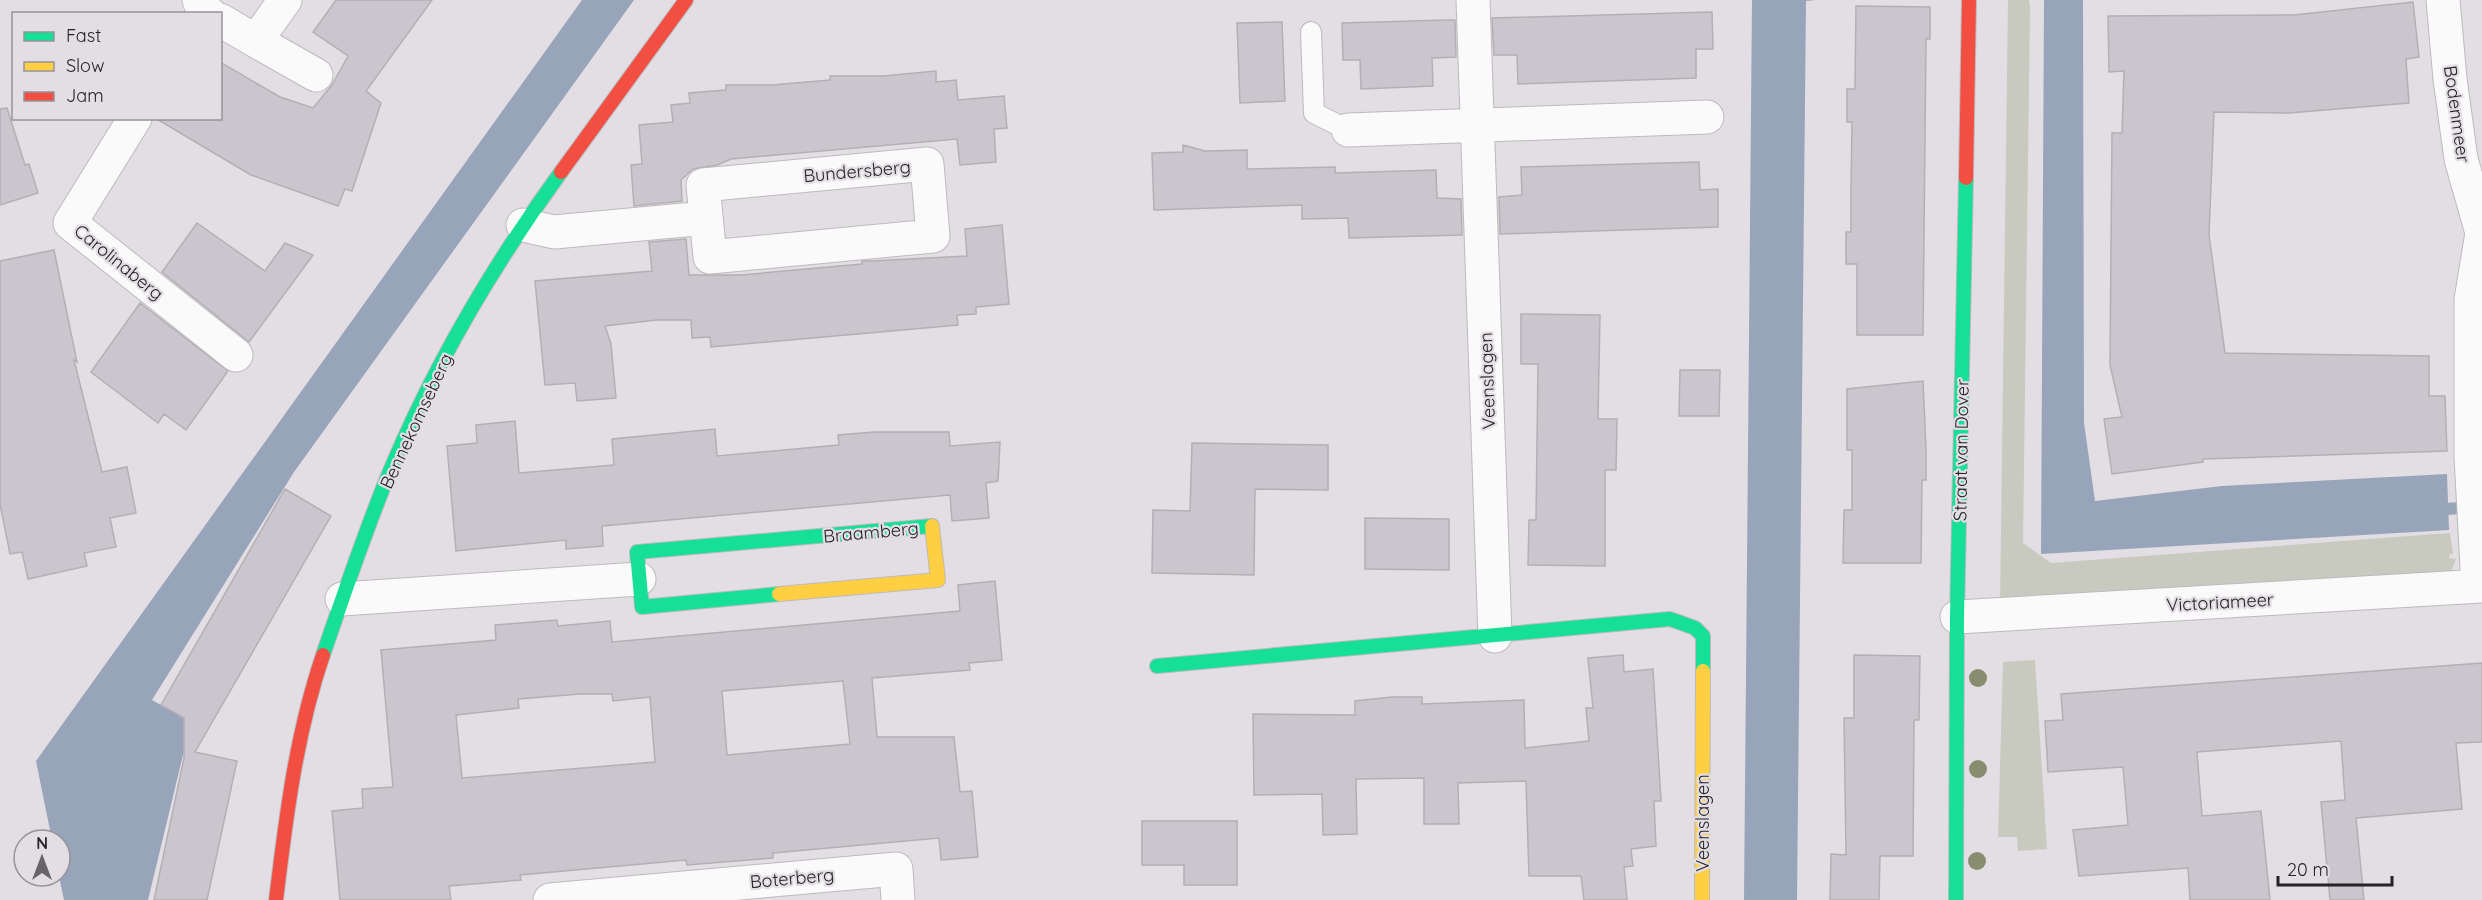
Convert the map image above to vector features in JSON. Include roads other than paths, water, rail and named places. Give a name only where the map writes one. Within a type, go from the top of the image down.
[{"type":"street","points":[[256,41],[285,0]]},
{"type":"street","name":"Bennekomseberg","points":[[276,900],[288,800],[309,696],[342,598],[390,471],[442,363],[523,225],[686,0]]},
{"type":"street","name":"Veenslagen","points":[[1473,0],[1495,636]]},
{"type":"street","name":"Straat van Dover","points":[[1956,900],[1958,617],[1969,0]]},
{"type":"street","name":"Bodenmeer","points":[[2443,0],[2461,159],[2482,233],[2472,300],[2472,469],[2479,576]]},
{"type":"street","points":[[222,20],[316,75]]},
{"type":"street","points":[[1348,130],[1707,117]]},
{"type":"street","name":"Carolinaberg","points":[[134,120],[70,224],[236,355]]},
{"type":"street","name":"Bundersberg","points":[[927,164],[933,236],[710,257],[706,218],[703,185],[927,164]]},
{"type":"street","points":[[523,225],[554,232],[706,218]]},
{"type":"street","name":"Braamberg","points":[[933,526],[938,580],[642,607],[639,579],[637,552],[933,526]]},
{"type":"street","name":"Victoriameer","points":[[1958,617],[2479,576]]},
{"type":"street","points":[[342,598],[639,579]]},
{"type":"street","name":"Veenslagen","points":[[1157,666],[1670,619],[1695,627],[1703,636],[1702,900]]},
{"type":"street","name":"Boterberg","points":[[550,900],[896,869],[898,900]]},
{"type":"lane","points":[[1311,32],[1314,112],[1348,130]]},
{"type":"water","points":[[582,0],[634,0],[294,472],[152,700],[191,722],[148,900],[64,900],[62,888],[72,888],[72,828],[50,828],[36,761]]},
{"type":"water","points":[[1752,0],[1816,0],[1806,1],[1797,900],[1744,900]]},
{"type":"water","points":[[2044,0],[2083,0],[2084,423],[2095,501],[2222,486],[2447,474],[2449,530],[2041,554]]},
{"type":"waterway","points":[[2432,510],[2474,507]]}]
